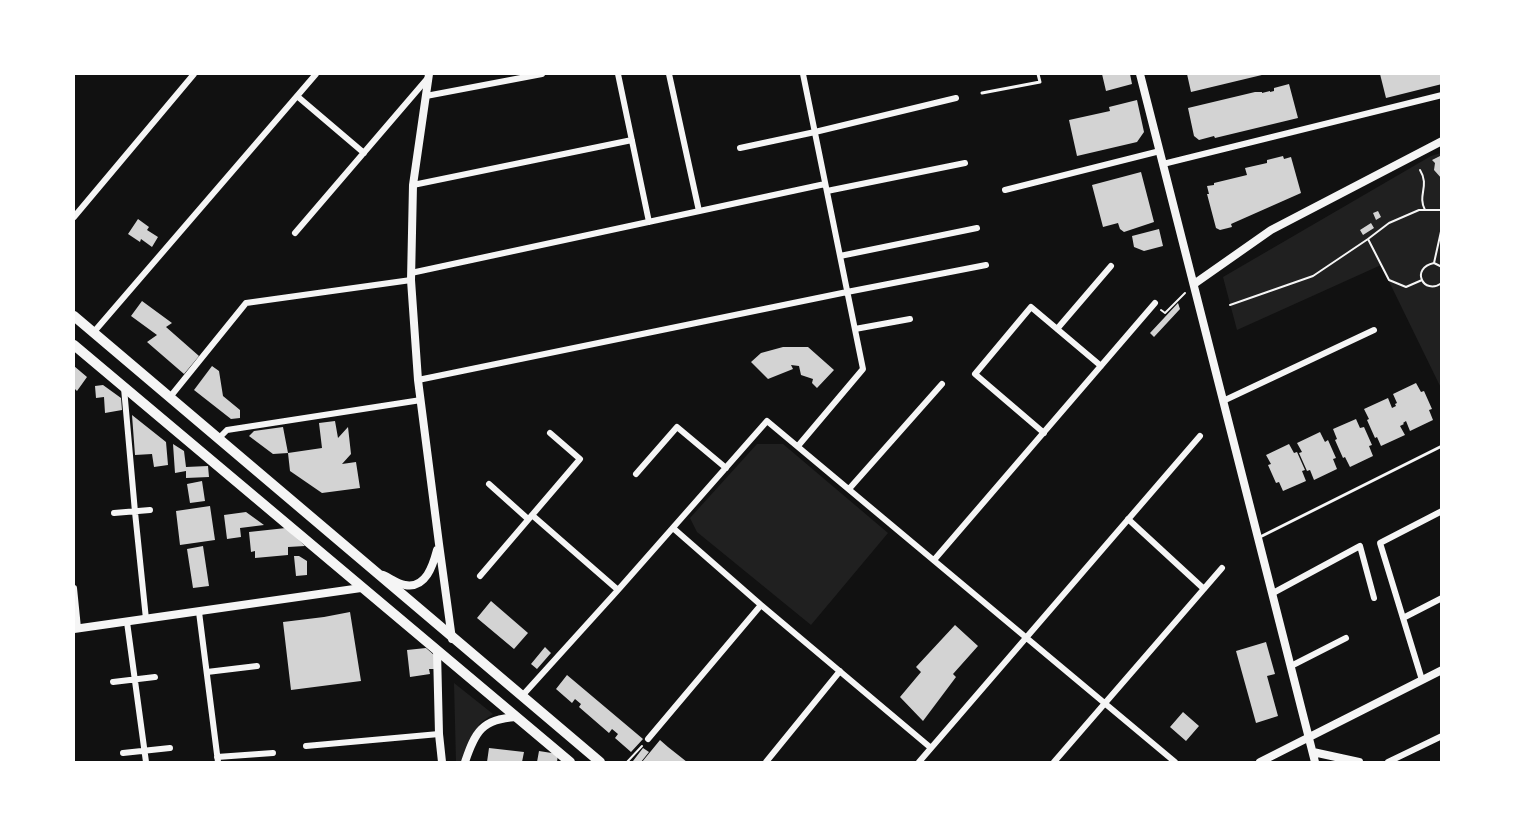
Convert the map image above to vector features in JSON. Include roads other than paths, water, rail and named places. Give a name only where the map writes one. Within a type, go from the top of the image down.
[{"type":"main road","points":[[74,316],[452,639],[600,762]]},
{"type":"main road","points":[[74,345],[570,762]]},
{"type":"main road","points":[[300,537],[314,520]]},
{"type":"street","points":[[74,217],[194,74]]},
{"type":"street","points":[[93,333],[316,74]]},
{"type":"street","points":[[426,96],[542,74]]},
{"type":"street","points":[[618,74],[649,222]]},
{"type":"street","points":[[669,74],[699,212]]},
{"type":"street","points":[[798,446],[863,369],[803,74]]},
{"type":"street","points":[[1140,74],[1315,762]]},
{"type":"street","points":[[429,75],[413,185],[411,277],[418,381],[452,639]]},
{"type":"street","points":[[295,233],[429,75]]},
{"type":"street","points":[[1163,164],[1442,95]]},
{"type":"street","points":[[297,96],[364,153]]},
{"type":"street","points":[[740,148],[956,98]]},
{"type":"street","points":[[413,185],[632,140]]},
{"type":"street","points":[[1194,284],[1271,230],[1442,141]]},
{"type":"street","points":[[1005,190],[1160,152]]},
{"type":"street","points":[[170,397],[246,303],[411,277],[649,222],[966,164]]},
{"type":"street","points":[[840,256],[977,228]]},
{"type":"street","points":[[418,381],[986,265]]},
{"type":"street","points":[[1057,329],[1111,266]]},
{"type":"street","points":[[934,560],[1155,303]]},
{"type":"street","points":[[1044,433],[975,374],[1031,307],[1101,366]]},
{"type":"street","points":[[855,329],[910,319]]},
{"type":"street","points":[[1223,401],[1374,330]]},
{"type":"street","points":[[849,489],[942,384]]},
{"type":"street","points":[[124,388],[146,619]]},
{"type":"street","points":[[218,439],[227,430],[421,400]]},
{"type":"street","points":[[521,697],[767,421],[1175,762]]},
{"type":"street","points":[[636,474],[677,427],[726,468]]},
{"type":"street","points":[[480,576],[580,459],[550,434]]},
{"type":"street","points":[[919,762],[1200,436]]},
{"type":"street","points":[[489,484],[618,590]]},
{"type":"street","points":[[114,513],[150,510]]},
{"type":"street","points":[[1422,680],[1380,543],[1442,511]]},
{"type":"street","points":[[1128,519],[1204,589]]},
{"type":"street","points":[[673,528],[931,748]]},
{"type":"street","points":[[376,572],[406,585],[419,583],[433,567],[439,544]]},
{"type":"street","points":[[1273,594],[1360,546],[1374,598]]},
{"type":"street","points":[[1054,762],[1222,568]]},
{"type":"street","points":[[74,588],[76,629],[361,588]]},
{"type":"street","points":[[1403,618],[1442,598]]},
{"type":"street","points":[[648,740],[761,605]]},
{"type":"street","points":[[200,612],[218,760],[273,753]]},
{"type":"street","points":[[127,622],[146,762]]},
{"type":"street","points":[[1291,666],[1347,638]]},
{"type":"street","points":[[437,651],[442,762]]},
{"type":"street","points":[[207,672],[257,666]]},
{"type":"street","points":[[1260,762],[1442,670]]},
{"type":"street","points":[[766,762],[840,671]]},
{"type":"street","points":[[113,682],[155,677]]},
{"type":"street","points":[[465,762],[480,730],[492,721],[516,717]]},
{"type":"street","points":[[306,746],[439,734]]},
{"type":"street","points":[[1388,762],[1442,736]]},
{"type":"street","points":[[123,753],[170,748]]},
{"type":"street","points":[[1312,752],[1359,762]]},
{"type":"lane","points":[[982,93],[1040,82],[1038,74]]},
{"type":"lane","points":[[1258,538],[1442,446]]}]
